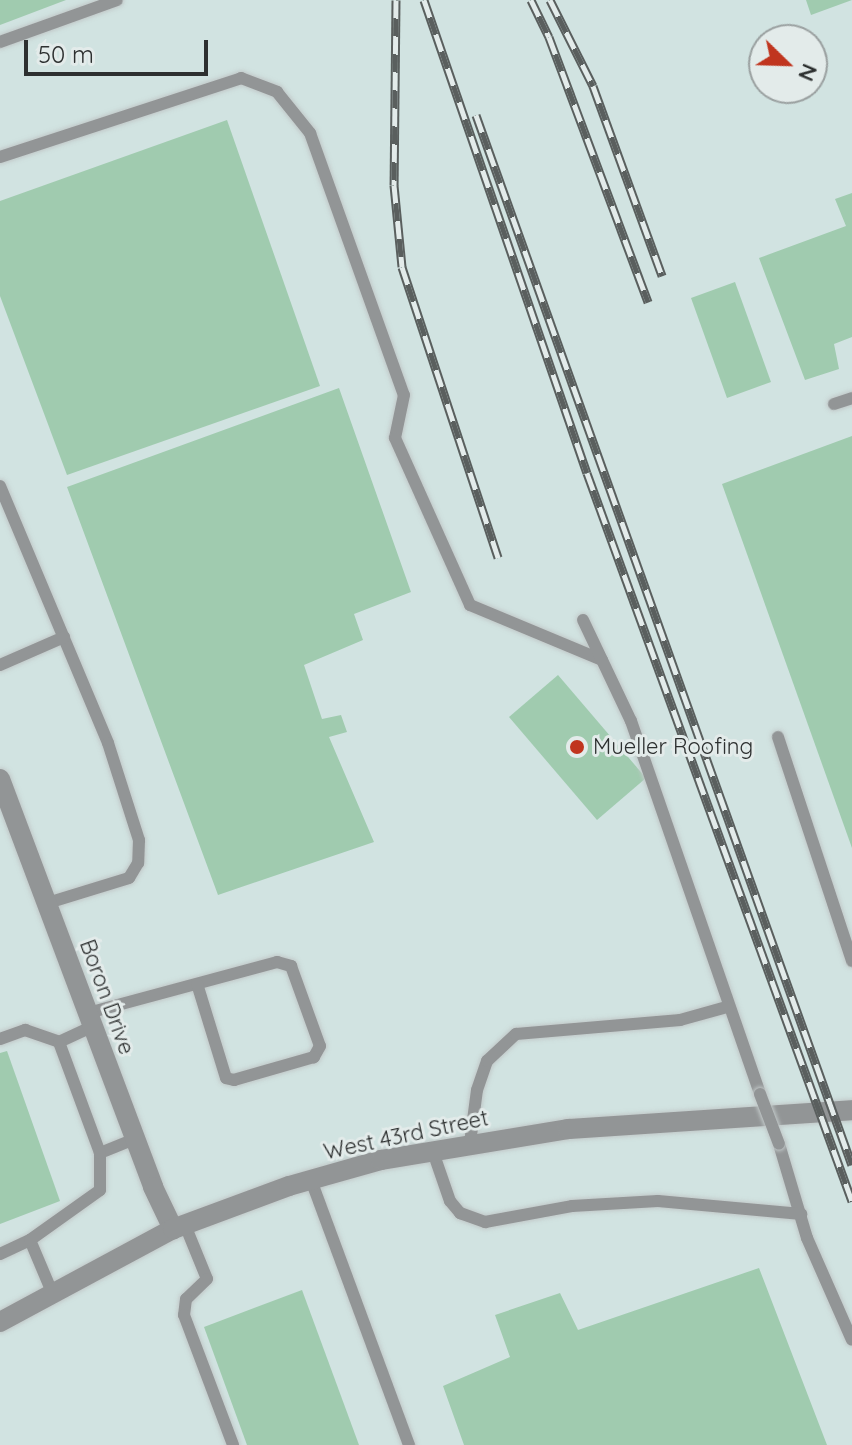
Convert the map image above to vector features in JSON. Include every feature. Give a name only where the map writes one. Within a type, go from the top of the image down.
[{"type":"street","name":"Boron Drive","points":[[0,779],[135,1139],[179,1227]]},
{"type":"street","name":"West 43rd Street","points":[[0,1322],[179,1227],[311,1180],[432,1149],[568,1129],[852,1110]]},
{"type":"lane","points":[[0,42],[117,0]]},
{"type":"lane","points":[[0,157],[241,78],[277,92],[310,133],[404,395],[395,438],[470,605],[602,660]]},
{"type":"lane","points":[[834,404],[852,398]]},
{"type":"lane","points":[[0,486],[64,637],[132,811],[138,863],[129,878],[47,903]]},
{"type":"lane","points":[[583,620],[651,778],[727,1007],[779,1144],[801,1214],[852,1340]]},
{"type":"lane","points":[[0,665],[64,637]]},
{"type":"lane","points":[[778,737],[852,961]]},
{"type":"lane","points":[[59,1042],[90,1020],[197,984],[277,962],[291,966],[320,1046],[314,1057],[234,1080],[226,1078],[197,984]]},
{"type":"lane","points":[[470,1143],[477,1090],[487,1061],[516,1034],[680,1020],[727,1007]]},
{"type":"lane","points":[[0,1039],[25,1030],[59,1042]]},
{"type":"lane","points":[[0,1254],[30,1240],[100,1190],[100,1153],[59,1042]]},
{"type":"lane","points":[[100,1153],[135,1139]]},
{"type":"lane","points":[[432,1149],[450,1201],[460,1213],[485,1222],[572,1206],[658,1201],[801,1214]]},
{"type":"lane","points":[[311,1180],[409,1445]]},
{"type":"lane","points":[[179,1227],[207,1279],[186,1299],[184,1315],[233,1445]]},
{"type":"lane","points":[[30,1240],[52,1292]]},
{"type":"shaded area","points":[[0,0],[852,0],[852,1445],[0,1445]]},
{"type":"building","points":[[0,0],[66,0],[0,25]]},
{"type":"building","points":[[806,0],[852,0],[811,15]]},
{"type":"building","points":[[227,120],[320,386],[67,475],[0,296],[0,201]]},
{"type":"building","points":[[852,193],[852,337],[834,344],[839,369],[805,380],[759,258],[846,226],[835,199]]},
{"type":"building","points":[[735,282],[771,382],[727,398],[691,298]]},
{"type":"building","points":[[339,388],[411,592],[354,614],[363,640],[304,665],[322,719],[341,715],[347,732],[329,737],[374,842],[218,895],[67,487]]},
{"type":"building","points":[[852,436],[852,848],[722,484]]},
{"type":"building","name":"Mueller Roofing","points":[[558,675],[646,778],[597,820],[509,717]]},
{"type":"building","points":[[7,1051],[60,1201],[0,1224],[0,1053]]},
{"type":"building","points":[[759,1268],[827,1445],[464,1445],[443,1386],[510,1357],[495,1315],[560,1293],[578,1330]]},
{"type":"building","points":[[302,1290],[359,1445],[247,1445],[204,1327]]},
{"type":"railway","points":[[396,0],[394,185],[402,267],[498,558]]},
{"type":"railway","points":[[424,0],[587,473],[852,1201]]},
{"type":"railway","points":[[531,0],[549,37],[648,302]]},
{"type":"railway","points":[[550,0],[593,86],[662,276]]},
{"type":"railway","points":[[476,115],[852,1165]]},
{"type":"place","name":"Mueller Roofing","points":[[577,747]]}]
